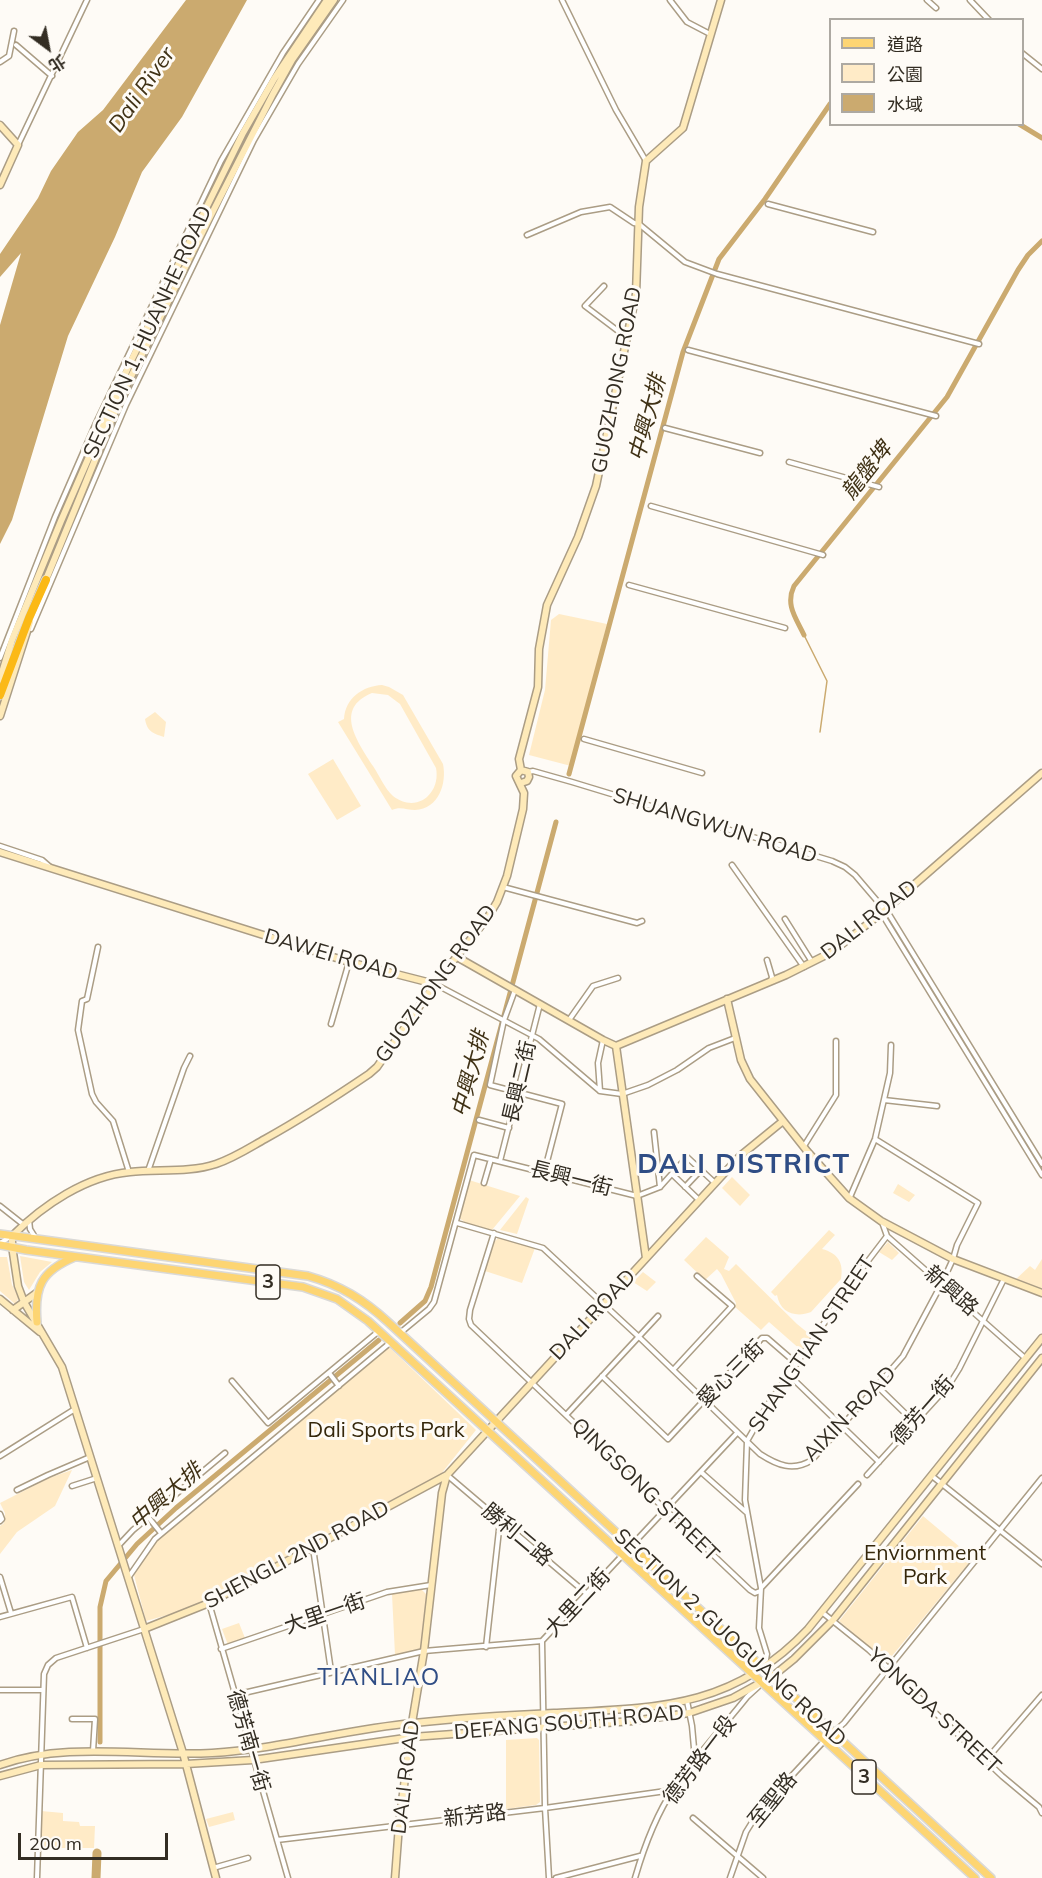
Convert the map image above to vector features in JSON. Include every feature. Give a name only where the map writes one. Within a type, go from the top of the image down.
[{"type":"highway","points":[[0,695],[28,618],[46,579]]},
{"type":"main road","name":"3","points":[[0,1234],[308,1276],[334,1284],[354,1294],[376,1311],[495,1422]]},
{"type":"main road","name":"3","points":[[0,1244],[26,1250],[303,1287],[338,1299],[359,1313],[488,1429]]},
{"type":"main road","points":[[37,1322],[35,1305],[40,1285],[48,1272],[76,1257]]},
{"type":"main road","name":"SECTION 2 ,GUOGUANG ROAD","points":[[495,1422],[991,1878]]},
{"type":"main road","name":"SECTION 2 ,GUOGUANG ROAD","points":[[488,1429],[975,1878]]},
{"type":"main road","points":[[916,1825],[924,1816]]},
{"type":"street","points":[[0,185],[87,0]]},
{"type":"street","name":"SECTION 1, HUANHE ROAD","points":[[0,658],[55,517],[96,423],[220,161],[272,70],[298,28],[319,0]]},
{"type":"street","name":"SECTION 1, HUANHE ROAD","points":[[0,679],[12,640],[129,365],[243,133],[274,79],[327,0]]},
{"type":"street","name":"SECTION 1, HUANHE ROAD","points":[[0,716],[46,579],[120,399],[249,137],[292,60],[334,0]]},
{"type":"street","name":"SECTION 1, HUANHE ROAD","points":[[27,638],[126,405],[254,140],[298,64],[344,0]]},
{"type":"street","points":[[562,0],[616,110],[646,161],[683,128],[721,0]]},
{"type":"street","points":[[670,0],[687,22],[711,34]]},
{"type":"street","points":[[927,0],[936,8]]},
{"type":"street","points":[[970,0],[986,18]]},
{"type":"street","points":[[0,62],[9,56],[14,31]]},
{"type":"street","points":[[16,45],[52,76]]},
{"type":"street","points":[[1024,54],[1042,69]]},
{"type":"street","points":[[0,125],[18,145]]},
{"type":"street","name":"GUOZHONG ROAD","points":[[521,783],[529,780],[519,759],[538,687],[539,649],[547,605],[578,537],[596,486],[636,294],[639,207],[646,161]]},
{"type":"street","points":[[768,204],[873,232]]},
{"type":"street","points":[[526,235],[581,212],[610,207],[639,224],[685,262],[717,274],[980,344]]},
{"type":"street","points":[[604,286],[585,306],[627,338]]},
{"type":"street","points":[[688,350],[936,416]]},
{"type":"street","points":[[665,428],[760,453]]},
{"type":"street","points":[[789,462],[879,487]]},
{"type":"street","points":[[651,506],[824,555]]},
{"type":"street","points":[[629,585],[785,628]]},
{"type":"street","points":[[584,739],[702,773]]},
{"type":"street","name":"GUOZHONG ROAD","points":[[12,1236],[26,1222],[54,1202],[99,1179],[129,1172],[195,1168],[226,1160],[338,1095],[377,1067],[435,984],[488,917],[503,887],[523,809],[524,793],[516,776],[524,771]]},
{"type":"street","name":"SHUANGWUN ROAD","points":[[524,771],[572,782],[840,864],[855,875],[890,916],[1042,1164]]},
{"type":"street","name":"DALI ROAD","points":[[395,1878],[399,1825],[412,1723],[424,1651],[442,1493],[447,1475],[646,1258],[616,1046],[804,967],[832,952],[884,911],[1042,773]]},
{"type":"street","points":[[0,846],[42,860],[51,868]]},
{"type":"street","name":"DAWEI ROAD","points":[[0,852],[349,962],[435,984],[532,1034],[600,1091]]},
{"type":"street","points":[[732,865],[804,967]]},
{"type":"street","points":[[503,887],[637,923],[642,921]]},
{"type":"street","name":"SHUANGWUN ROAD","points":[[884,911],[885,919],[1042,1175]]},
{"type":"street","points":[[785,919],[812,963]]},
{"type":"street","points":[[98,947],[87,999],[82,1001],[78,1030],[92,1094],[113,1121],[129,1172]]},
{"type":"street","points":[[457,957],[616,1046]]},
{"type":"street","points":[[767,960],[771,981]]},
{"type":"street","points":[[331,1024],[349,962]]},
{"type":"street","points":[[569,1020],[593,986],[618,978]]},
{"type":"street","points":[[513,989],[490,1085],[560,1102],[563,1106],[544,1173]]},
{"type":"street","points":[[727,999],[742,1064],[748,1076],[849,1198],[881,1221],[953,1259],[1042,1293]]},
{"type":"street","name":"長興二街","points":[[500,1161],[540,1004]]},
{"type":"street","points":[[603,1040],[598,1063],[600,1091],[622,1094],[665,1077],[709,1048],[736,1037]]},
{"type":"street","points":[[804,1146],[836,1095],[836,1041]]},
{"type":"street","points":[[849,1198],[875,1139],[890,1073],[891,1045]]},
{"type":"street","points":[[148,1172],[190,1056]]},
{"type":"street","points":[[884,1100],[937,1106]]},
{"type":"street","points":[[479,1120],[509,1128]]},
{"type":"street","points":[[646,1258],[740,1156],[783,1121]]},
{"type":"street","points":[[654,1132],[660,1188]]},
{"type":"street","name":"AIXIN ROAD","points":[[457,1223],[543,1248],[747,1441],[768,1459],[792,1468],[812,1460],[903,1356],[942,1283],[957,1245],[978,1203],[875,1139]]},
{"type":"street","name":"長興一街","points":[[457,1223],[474,1155],[637,1196],[660,1188]]},
{"type":"street","points":[[660,1188],[687,1157],[715,1183]]},
{"type":"street","points":[[484,1183],[491,1159]]},
{"type":"street","points":[[685,1187],[701,1170]]},
{"type":"street","points":[[672,1174],[699,1200]]},
{"type":"street","points":[[0,1206],[26,1222],[38,1239]]},
{"type":"street","name":"新興路","points":[[881,1221],[887,1236],[1026,1359]]},
{"type":"street","points":[[400,1333],[434,1302],[457,1223]]},
{"type":"street","name":"QINGSONG STREET","points":[[494,1233],[469,1319],[476,1330],[750,1590],[755,1593],[761,1590]]},
{"type":"street","points":[[0,1244],[12,1236]]},
{"type":"street","points":[[12,1236],[18,1286],[40,1332],[62,1367],[183,1753],[216,1878]]},
{"type":"street","name":"SHANGTIAN STREET","points":[[765,1669],[767,1654],[759,1628],[761,1590],[745,1500],[747,1441],[796,1364],[887,1236]]},
{"type":"street","points":[[673,1370],[732,1306],[697,1276]]},
{"type":"street","name":"德芳一街","points":[[867,1475],[949,1385],[1005,1278]]},
{"type":"street","points":[[12,1310],[38,1292]]},
{"type":"street","points":[[0,1299],[40,1332]]},
{"type":"street","points":[[567,1414],[658,1316]]},
{"type":"street","points":[[232,1381],[268,1423],[379,1331]]},
{"type":"street","name":"愛心三街","points":[[602,1376],[668,1439],[762,1338],[767,1338],[796,1364]]},
{"type":"street","name":"DEFANG SOUTH ROAD","points":[[0,1765],[41,1755],[93,1751],[183,1753],[250,1749],[412,1723],[631,1709],[687,1701],[731,1686],[765,1669],[794,1645],[1042,1338]]},
{"type":"street","points":[[127,1579],[155,1539],[391,1342]]},
{"type":"street","name":"DEFANG SOUTH ROAD","points":[[0,1776],[42,1765],[186,1764],[253,1760],[412,1737],[633,1721],[689,1713],[733,1698],[773,1676],[794,1659],[833,1620],[1042,1358]]},
{"type":"street","points":[[328,1373],[339,1386]]},
{"type":"street","points":[[789,1375],[879,1462]]},
{"type":"street","points":[[877,1386],[914,1422]]},
{"type":"street","points":[[0,1456],[75,1409]]},
{"type":"street","name":"大里二街","points":[[235,1695],[424,1651],[542,1641],[737,1432]]},
{"type":"street","points":[[118,1548],[149,1518],[225,1453]]},
{"type":"street","points":[[17,1490],[48,1474],[90,1457]]},
{"type":"street","points":[[701,1472],[746,1512]]},
{"type":"street","name":"勝利二路","points":[[447,1475],[587,1594]]},
{"type":"street","name":"SHENGLI 2ND ROAD","points":[[144,1629],[209,1603],[447,1475]]},
{"type":"street","points":[[932,1476],[1042,1564]]},
{"type":"street","points":[[72,1486],[97,1478]]},
{"type":"street","name":"至聖路","points":[[730,1878],[746,1832],[759,1811],[825,1740],[844,1724],[1041,1481]]},
{"type":"street","points":[[761,1590],[858,1484]]},
{"type":"street","points":[[0,1514],[0,1521]]},
{"type":"street","points":[[149,1518],[161,1534]]},
{"type":"street","points":[[486,1647],[500,1521]]},
{"type":"street","points":[[313,1547],[331,1671]]},
{"type":"street","points":[[0,1576],[11,1614]]},
{"type":"street","name":"大里一街","points":[[221,1649],[387,1592],[431,1585]]},
{"type":"street","points":[[0,1617],[72,1598],[87,1648]]},
{"type":"street","name":"德芳南一街","points":[[209,1603],[288,1878]]},
{"type":"street","name":"YONGDA STREET","points":[[822,1613],[869,1650],[986,1760],[1040,1806],[1042,1813]]},
{"type":"street","points":[[37,1878],[44,1674],[52,1661],[144,1629]]},
{"type":"street","points":[[542,1641],[545,1808],[549,1878]]},
{"type":"street","name":"德芳路一段","points":[[635,1878],[653,1827],[673,1790],[747,1697],[763,1682]]},
{"type":"street","points":[[0,1690],[43,1690]]},
{"type":"street","points":[[986,1760],[1042,1695]]},
{"type":"street","points":[[687,1701],[695,1760]]},
{"type":"street","points":[[72,1719],[95,1719],[93,1751]]},
{"type":"street","name":"新芳路","points":[[277,1840],[545,1808],[673,1790]]},
{"type":"street","points":[[693,1818],[763,1878]]},
{"type":"street","points":[[556,1878],[641,1856]]},
{"type":"street","points":[[213,1868],[248,1858]]},
{"type":"green space","points":[[559,614],[607,624],[571,766],[529,755],[545,690],[551,620]]},
{"type":"green space","points":[[375,686],[389,687],[403,695],[443,764],[444,779],[439,794],[430,805],[423,809],[398,808],[392,810],[338,722],[344,719],[348,705],[356,694]],"holes":[[[372,693],[388,695],[400,704],[436,768],[435,786],[431,793],[418,802],[402,801],[390,793],[361,747],[352,726],[351,717],[360,700]]]},
{"type":"green space","points":[[155,712],[166,722],[164,737],[151,731],[147,726],[145,719]]},
{"type":"green space","points":[[333,759],[361,806],[337,820],[308,774]]},
{"type":"green space","points":[[732,1177],[750,1195],[740,1206],[722,1188]]},
{"type":"green space","points":[[469,1180],[520,1196],[492,1230],[466,1223],[459,1218]]},
{"type":"green space","points":[[898,1184],[915,1195],[909,1202],[893,1193]]},
{"type":"green space","points":[[526,1197],[529,1199],[517,1234],[500,1230]]},
{"type":"green space","points":[[829,1230],[835,1235],[822,1249],[832,1253],[839,1260],[842,1268],[841,1279],[811,1312],[794,1314],[785,1310],[777,1295],[771,1292]]},
{"type":"green space","points":[[706,1237],[729,1257],[724,1269],[729,1271],[736,1264],[813,1337],[802,1351],[769,1322],[761,1330],[735,1307],[736,1303],[717,1269],[705,1280],[684,1260]]},
{"type":"green space","points":[[498,1238],[535,1248],[522,1283],[485,1271],[494,1242]]},
{"type":"green space","points":[[888,1242],[899,1253],[892,1260],[879,1252]]},
{"type":"green space","points":[[20,1256],[52,1262],[40,1272],[29,1290],[24,1282]]},
{"type":"green space","points":[[0,1257],[7,1257],[12,1285],[19,1298],[15,1304],[0,1291]]},
{"type":"green space","points":[[1042,1259],[1042,1292],[1015,1280],[1030,1266],[1035,1270]]},
{"type":"green space","points":[[643,1272],[656,1282],[647,1291],[633,1282]]},
{"type":"green space","name":"Dali Sports Park","points":[[389,1347],[476,1430],[441,1474],[316,1540],[209,1601],[146,1621],[134,1575],[156,1541]]},
{"type":"green space","points":[[72,1470],[55,1506],[17,1532],[0,1554],[0,1526],[4,1523],[5,1513],[0,1503],[49,1478]]},
{"type":"green space","name":"Enviornment Park","points":[[923,1516],[973,1558],[887,1662],[839,1621]]},
{"type":"green space","points":[[420,1588],[428,1596],[423,1650],[395,1655],[392,1594]]},
{"type":"green space","points":[[239,1623],[245,1638],[228,1645],[222,1629]]},
{"type":"green space","points":[[537,1738],[539,1740],[540,1802],[536,1805],[506,1809],[506,1740]]},
{"type":"green space","points":[[41,1811],[63,1813],[63,1821],[79,1822],[80,1826],[95,1826],[94,1848],[41,1848]]},
{"type":"green space","points":[[233,1812],[235,1820],[209,1827],[206,1819]]},
{"type":"water","name":"Dali River","points":[[186,0],[247,0],[182,117],[142,172],[115,237],[68,336],[12,520],[0,544],[0,325],[21,253],[0,277],[0,254],[38,198],[51,171],[78,132],[103,110]]},
{"type":"waterway","name":"中興大排","points":[[569,774],[683,352],[719,259],[765,199],[829,105]]},
{"type":"waterway","name":"中興大排","points":[[1022,126],[1042,138]]},
{"type":"waterway","name":"龍盤埤","points":[[804,635],[791,605],[794,586],[947,397],[1018,270],[1028,255],[1042,241]]},
{"type":"waterway","name":"龍盤埤","points":[[804,635],[827,681],[820,732]]},
{"type":"waterway","name":"中興大排","points":[[400,1323],[425,1301],[431,1287],[556,822]]},
{"type":"waterway","name":"中興大排","points":[[100,1742],[100,1607],[106,1581],[137,1544],[176,1508],[379,1340]]},
{"type":"waterway","points":[[96,1878],[97,1853]]},
{"type":"district","name":"DALI DISTRICT","points":[[744,1165]]},
{"type":"district","name":"TIANLIAO","points":[[379,1678]]}]
